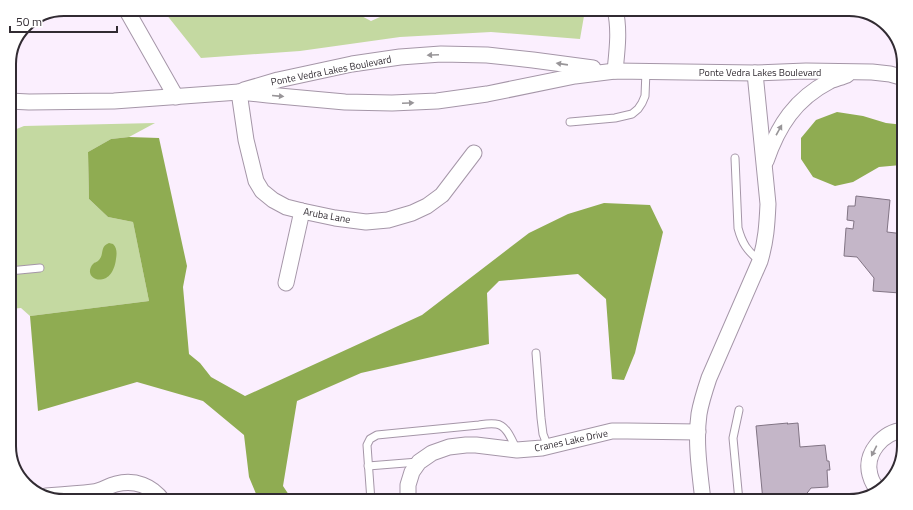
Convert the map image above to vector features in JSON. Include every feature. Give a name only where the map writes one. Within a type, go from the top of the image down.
[{"type":"street","points":[[130,16],[176,97]]},
{"type":"street","points":[[615,71],[618,36],[617,16]]},
{"type":"street","name":"Ponte Vedra Lakes Boulevard","points":[[239,92],[278,80],[352,64],[400,57],[441,54],[487,55],[615,71]]},
{"type":"street","name":"Ponte Vedra Lakes Boulevard","points":[[16,101],[114,101],[239,92],[345,102],[392,103],[438,101],[487,94],[575,76],[615,71],[755,73],[806,71],[872,72],[897,76]]},
{"type":"street","points":[[764,166],[772,142],[782,124],[802,100],[830,81],[854,72]]},
{"type":"street","points":[[702,494],[698,453],[698,432],[699,415],[704,393],[709,378],[760,261],[768,226],[768,204],[755,73]]},
{"type":"street","name":"Aruba Lane","points":[[239,92],[246,140],[256,181],[262,191],[273,200],[286,207],[335,218],[366,222],[388,220],[412,213],[427,206],[442,195],[474,154]]},
{"type":"street","points":[[16,107],[29,102]]},
{"type":"street","points":[[286,283],[302,211]]},
{"type":"street","name":"Cranes Lake Drive","points":[[408,494],[408,485],[412,472],[420,462],[432,453],[448,447],[476,445],[518,450],[548,447],[612,432],[698,432]]},
{"type":"street","points":[[873,488],[870,472],[870,461],[873,452],[879,443],[888,435],[897,432]]},
{"type":"street","points":[[70,494],[94,492],[117,484],[131,482],[142,484],[158,494]]},
{"type":"lane","points":[[570,122],[615,118],[632,114],[638,109],[645,96],[646,71]]},
{"type":"lane","points":[[735,158],[738,228],[740,238],[745,247],[760,261]]},
{"type":"lane","points":[[16,270],[40,268]]},
{"type":"lane","points":[[536,353],[543,434],[548,447]]},
{"type":"lane","points":[[739,410],[734,438],[739,494]]},
{"type":"lane","points":[[370,494],[367,445],[370,439],[377,435],[496,424],[503,426],[518,450]]},
{"type":"lane","points":[[368,466],[420,462]]},
{"type":"shaded area","points":[[168,16],[362,16],[371,21],[382,16],[584,16],[580,39],[491,32],[400,37],[300,51],[201,58]]},
{"type":"shaded area","points":[[837,112],[863,116],[886,123],[897,124],[897,165],[879,167],[853,182],[835,186],[813,177],[801,159],[801,138],[816,120]]},
{"type":"shaded area","points":[[155,123],[129,137],[111,139],[88,152],[89,199],[108,217],[133,222],[149,301],[30,316],[21,308],[16,308],[16,129],[24,126]]},
{"type":"shaded area","points":[[129,137],[159,138],[187,266],[183,287],[189,354],[200,363],[211,377],[245,396],[422,315],[529,233],[568,214],[604,203],[650,205],[663,232],[635,353],[624,380],[612,379],[606,299],[578,274],[499,281],[487,293],[489,344],[361,373],[297,401],[283,486],[288,494],[256,494],[249,477],[244,435],[203,401],[137,382],[38,411],[30,316],[149,301],[133,222],[108,217],[89,199],[88,152],[111,139]]},
{"type":"shaded area","points":[[109,243],[113,244],[115,247],[117,255],[116,259],[109,276],[98,280],[91,274],[90,269],[94,263],[100,259],[104,247]]},
{"type":"building","points":[[856,196],[890,200],[887,232],[897,233],[897,293],[873,291],[874,278],[857,257],[844,256],[846,228],[853,229],[854,221],[847,220],[848,206],[855,206]]},
{"type":"building","points":[[798,423],[800,447],[825,445],[830,470],[827,470],[828,487],[811,488],[806,494],[762,494],[756,426]]}]
